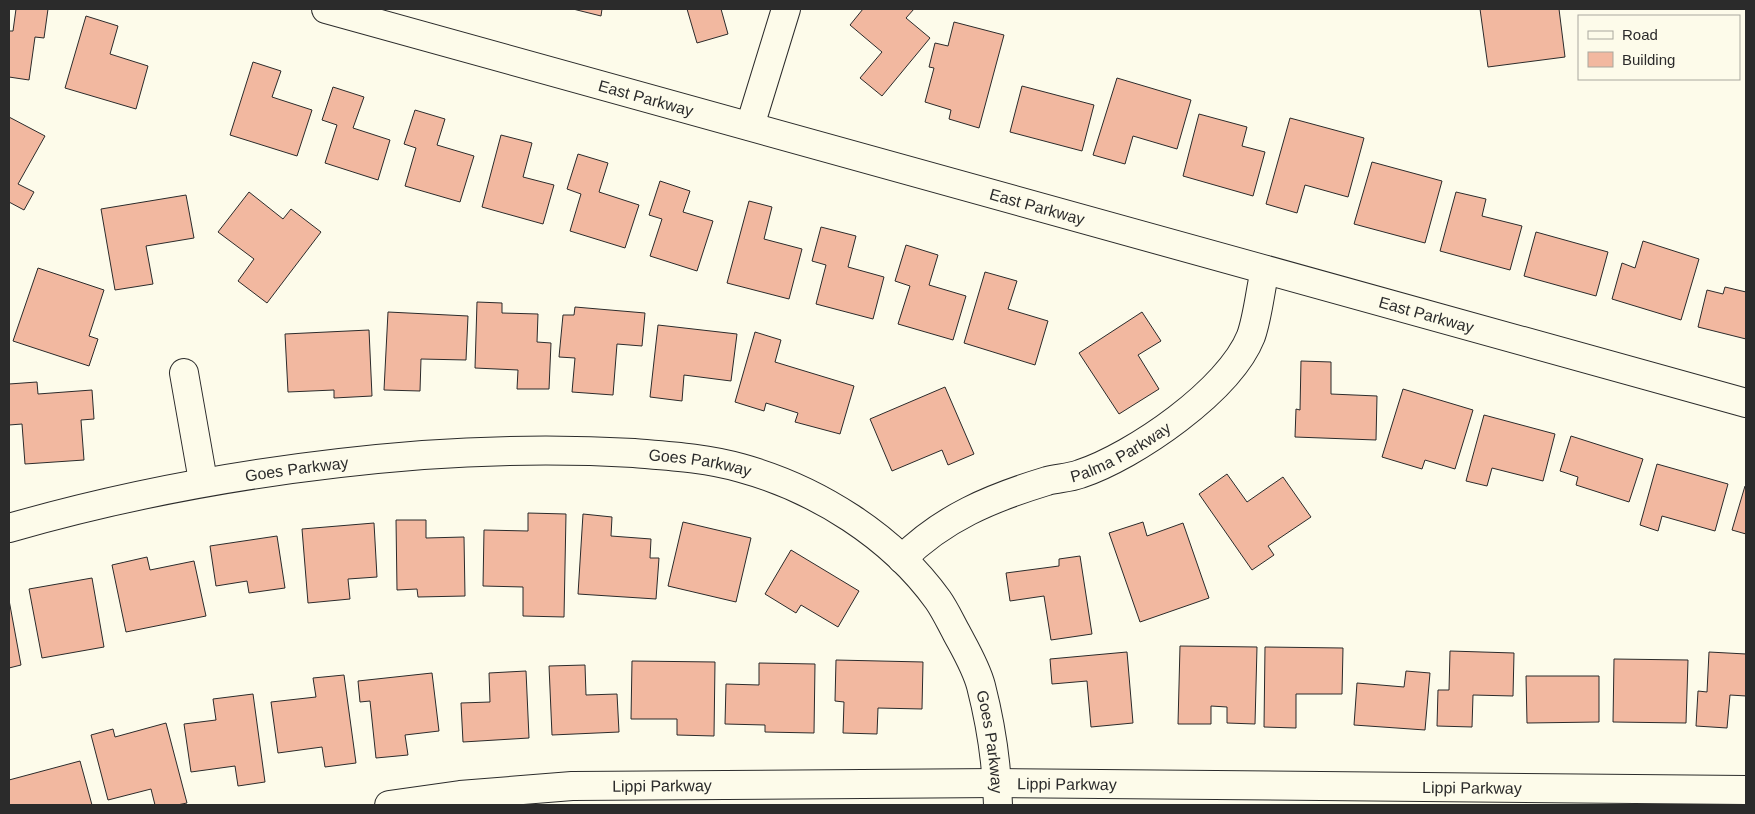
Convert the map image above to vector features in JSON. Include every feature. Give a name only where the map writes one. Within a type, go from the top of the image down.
[{"type":"street","name":"East Parkway","points":[[326,9],[1746,403]]},
{"type":"street","points":[[750,126],[786,9]]},
{"type":"street","name":"Palma Parkway","points":[[902,559],[924,537],[952,518],[1048,481],[1080,474],[1136,445],[1189,410],[1213,389],[1234,363],[1250,336],[1265,270]]},
{"type":"street","points":[[184,373],[203,481]]},
{"type":"street","name":"Goes Parkway","points":[[9,528],[84,506],[203,481],[339,462],[469,452],[583,450],[677,456],[740,468],[798,490],[871,532],[902,559],[938,601],[969,655],[981,684],[993,746],[997,794]]},
{"type":"street","name":"Lippi Parkway","points":[[389,805],[460,795],[572,786],[997,794],[1746,790]]},
{"type":"building","points":[[16,9],[48,9],[44,38],[35,37],[29,80],[9,77],[9,31],[13,31]]},
{"type":"building","points":[[573,9],[602,9],[601,16]]},
{"type":"building","points":[[687,9],[721,9],[728,34],[697,43]]},
{"type":"building","points":[[863,9],[914,9],[906,18],[930,38],[882,96],[860,78],[882,52],[850,25]]},
{"type":"building","points":[[1480,9],[1559,9],[1565,57],[1488,67]]},
{"type":"building","points":[[86,16],[118,26],[110,54],[148,66],[136,109],[65,88]]},
{"type":"building","points":[[954,22],[1004,35],[979,128],[949,119],[951,110],[925,102],[934,68],[929,67],[935,43],[948,46]]},
{"type":"building","points":[[253,62],[281,71],[272,97],[312,110],[297,156],[230,135]]},
{"type":"building","points":[[1117,78],[1191,100],[1177,149],[1133,136],[1125,164],[1093,155]]},
{"type":"building","points":[[1022,86],[1094,105],[1082,151],[1010,132]]},
{"type":"building","points":[[333,87],[364,97],[353,128],[390,140],[378,180],[325,163],[337,125],[322,120]]},
{"type":"building","points":[[415,110],[445,119],[437,145],[474,156],[460,202],[405,186],[416,148],[404,144]]},
{"type":"building","points":[[1199,114],[1247,127],[1242,146],[1265,152],[1253,196],[1183,176]]},
{"type":"building","points":[[9,117],[45,136],[18,184],[34,192],[24,210],[9,202]]},
{"type":"building","points":[[1290,118],[1364,138],[1348,197],[1305,185],[1297,213],[1266,204]]},
{"type":"building","points":[[501,135],[532,143],[523,177],[554,185],[543,224],[482,207]]},
{"type":"building","points":[[578,154],[608,163],[599,192],[639,205],[625,248],[570,231],[581,194],[567,189]]},
{"type":"building","points":[[1372,162],[1442,181],[1425,243],[1354,224]]},
{"type":"building","points":[[660,181],[690,191],[683,212],[713,221],[697,271],[650,256],[662,219],[649,215]]},
{"type":"building","points":[[249,192],[283,219],[291,209],[321,232],[267,303],[238,281],[254,259],[218,232]]},
{"type":"building","points":[[1456,192],[1486,199],[1482,216],[1522,226],[1510,270],[1440,251]]},
{"type":"building","points":[[186,195],[194,238],[146,246],[153,284],[115,290],[101,209]]},
{"type":"building","points":[[749,201],[772,207],[764,239],[802,249],[789,299],[727,283]]},
{"type":"building","points":[[821,227],[856,236],[848,267],[884,277],[873,319],[816,304],[826,265],[812,261]]},
{"type":"building","points":[[1536,232],[1608,252],[1596,296],[1524,276]]},
{"type":"building","points":[[1643,241],[1699,259],[1681,320],[1612,299],[1622,263],[1635,268]]},
{"type":"building","points":[[906,245],[938,255],[929,285],[966,296],[953,340],[898,324],[910,286],[895,281]]},
{"type":"building","points":[[38,268],[104,290],[89,336],[98,339],[89,366],[13,341]]},
{"type":"building","points":[[985,272],[1017,281],[1008,309],[1048,321],[1035,365],[964,343]]},
{"type":"building","points":[[1725,287],[1746,292],[1746,339],[1698,327],[1707,290],[1723,294]]},
{"type":"building","points":[[477,302],[502,303],[502,313],[538,314],[537,342],[551,343],[549,389],[517,389],[518,370],[475,368]]},
{"type":"building","points":[[575,307],[645,313],[642,346],[617,344],[613,395],[572,392],[575,358],[559,357],[563,315],[574,315]]},
{"type":"building","points":[[388,312],[468,316],[466,360],[421,359],[420,391],[384,390]]},
{"type":"building","points":[[1142,312],[1161,341],[1138,355],[1159,389],[1119,414],[1079,353]]},
{"type":"building","points":[[658,325],[737,334],[731,381],[684,375],[682,401],[650,397]]},
{"type":"building","points":[[369,330],[372,396],[334,398],[334,390],[288,392],[285,334]]},
{"type":"building","points":[[755,332],[781,340],[775,362],[854,386],[840,434],[795,422],[798,413],[766,403],[764,411],[735,402]]},
{"type":"building","points":[[1301,361],[1331,362],[1331,394],[1377,396],[1376,440],[1295,437],[1296,409],[1300,410]]},
{"type":"building","points":[[37,382],[38,394],[92,390],[94,419],[81,420],[84,460],[25,464],[22,424],[9,425],[9,384]]},
{"type":"building","points":[[945,387],[974,454],[948,465],[942,450],[892,471],[870,419]]},
{"type":"building","points":[[1403,389],[1473,410],[1455,469],[1425,460],[1422,469],[1382,457]]},
{"type":"building","points":[[1484,415],[1555,434],[1543,481],[1492,468],[1487,486],[1466,481]]},
{"type":"building","points":[[1571,436],[1643,459],[1629,502],[1576,485],[1578,477],[1560,471]]},
{"type":"building","points":[[1657,464],[1728,484],[1715,531],[1662,516],[1658,531],[1640,525]]},
{"type":"building","points":[[1227,474],[1247,502],[1283,477],[1311,517],[1268,546],[1274,555],[1252,570],[1199,494]]},
{"type":"building","points":[[1746,487],[1746,534],[1732,530]]},
{"type":"building","points":[[528,513],[566,514],[564,617],[523,616],[523,587],[483,586],[484,530],[528,531]]},
{"type":"building","points":[[583,514],[612,517],[611,536],[651,539],[650,558],[659,558],[656,599],[578,594]]},
{"type":"building","points":[[396,520],[426,520],[426,538],[464,537],[465,596],[418,597],[417,589],[397,590]]},
{"type":"building","points":[[683,522],[751,538],[736,602],[668,586]]},
{"type":"building","points":[[1143,522],[1147,536],[1183,523],[1209,598],[1140,622],[1109,533]]},
{"type":"building","points":[[374,523],[377,577],[348,579],[350,599],[308,603],[302,529]]},
{"type":"building","points":[[277,536],[285,588],[249,593],[247,581],[216,586],[210,546]]},
{"type":"building","points":[[791,550],[859,591],[838,627],[801,605],[796,613],[765,594]]},
{"type":"building","points":[[1080,556],[1092,634],[1051,640],[1044,596],[1010,601],[1006,573],[1059,566],[1059,559]]},
{"type":"building","points":[[147,557],[150,570],[194,561],[206,616],[126,632],[112,565]]},
{"type":"building","points":[[92,578],[104,647],[42,658],[29,589]]},
{"type":"building","points":[[9,600],[21,665],[9,668]]},
{"type":"building","points":[[1180,646],[1257,647],[1255,724],[1227,723],[1227,707],[1211,706],[1211,724],[1178,724]]},
{"type":"building","points":[[1265,647],[1343,648],[1342,694],[1296,694],[1296,728],[1264,727]]},
{"type":"building","points":[[1450,651],[1514,653],[1513,696],[1473,695],[1472,727],[1437,726],[1438,690],[1449,690]]},
{"type":"building","points":[[1127,652],[1133,723],[1091,727],[1087,681],[1052,684],[1050,659]]},
{"type":"building","points":[[1709,652],[1746,654],[1746,696],[1730,695],[1727,728],[1696,726],[1698,691],[1707,692]]},
{"type":"building","points":[[1614,659],[1688,660],[1686,723],[1613,722]]},
{"type":"building","points":[[836,660],[923,662],[922,709],[878,708],[877,734],[843,733],[844,702],[835,701]]},
{"type":"building","points":[[632,661],[715,662],[714,736],[677,735],[677,719],[631,719]]},
{"type":"building","points":[[759,663],[815,664],[814,733],[765,732],[765,725],[725,724],[726,684],[759,685]]},
{"type":"building","points":[[585,665],[586,695],[617,694],[619,732],[552,735],[549,666]]},
{"type":"building","points":[[526,671],[529,738],[463,742],[461,703],[490,702],[489,673]]},
{"type":"building","points":[[1406,671],[1430,673],[1425,730],[1354,725],[1357,683],[1404,687]]},
{"type":"building","points":[[432,673],[439,731],[405,735],[408,755],[376,758],[370,701],[360,702],[358,681]]},
{"type":"building","points":[[344,675],[356,763],[325,767],[322,747],[278,753],[271,702],[316,697],[313,678]]},
{"type":"building","points":[[1526,676],[1599,676],[1599,722],[1527,723]]},
{"type":"building","points":[[253,694],[265,782],[238,786],[235,766],[191,772],[184,724],[216,720],[213,699]]},
{"type":"building","points":[[166,723],[187,803],[155,805],[151,789],[108,800],[91,735],[113,729],[115,737]]},
{"type":"building","points":[[80,761],[92,805],[9,805],[9,780]]}]
